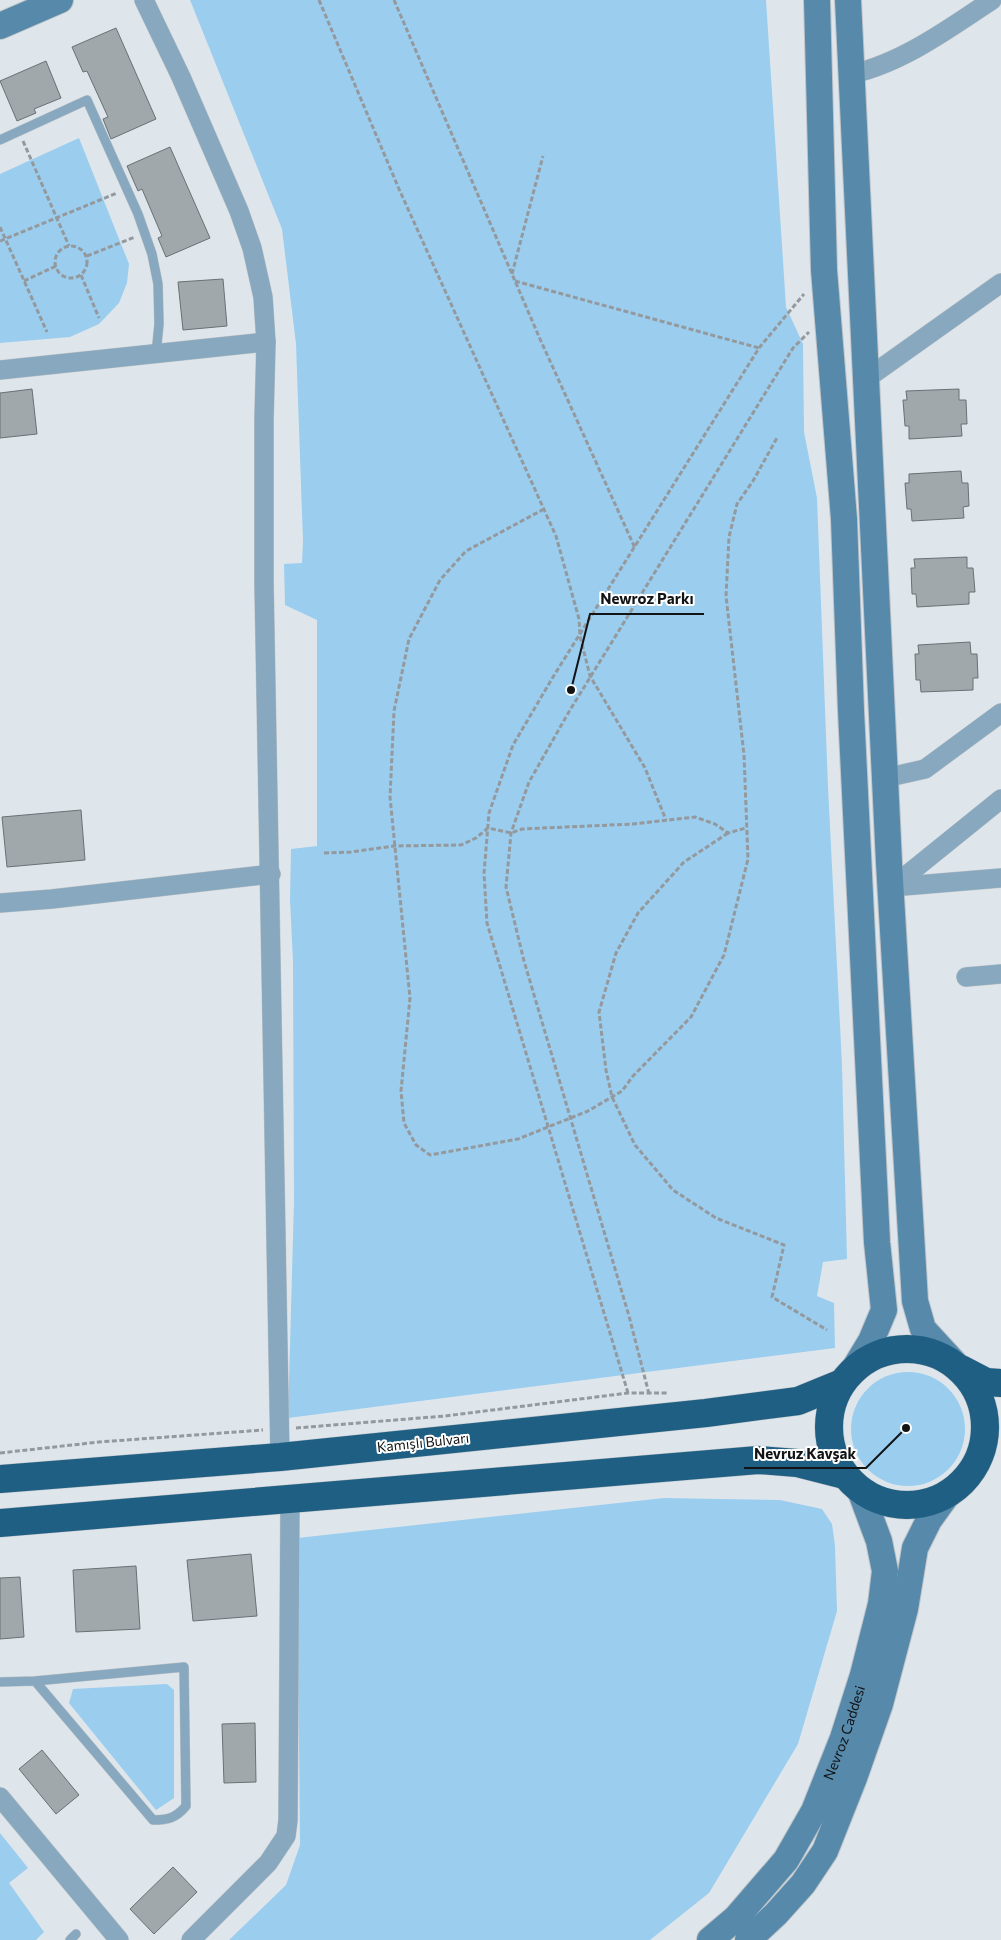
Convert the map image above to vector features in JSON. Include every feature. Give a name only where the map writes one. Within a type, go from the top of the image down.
[{"type":"highway","points":[[852,1482],[834,1458],[829,1439],[828,1420],[833,1401],[848,1376],[869,1358],[886,1351],[911,1348],[935,1354],[986,1382],[1001,1383]]},
{"type":"highway","points":[[0,1523],[758,1460],[797,1463],[852,1482],[879,1501],[901,1506],[924,1504],[947,1495],[966,1479],[990,1452],[984,1408],[974,1385],[957,1366]]},
{"type":"highway","name":"Kamışlı Bulvarı","points":[[0,1479],[280,1457],[706,1413],[798,1401],[848,1376]]},
{"type":"main road","points":[[0,26],[60,0]]},
{"type":"main road","points":[[817,0],[824,270],[844,518],[851,711],[876,1232],[884,1310],[871,1341],[848,1376]]},
{"type":"main road","points":[[848,0],[885,778],[915,1301],[923,1329],[957,1366]]},
{"type":"main road","name":"Nevroz Caddesi","points":[[710,1940],[736,1918],[786,1860],[814,1811],[843,1738],[868,1657],[881,1604],[885,1571],[880,1540],[852,1482]]},
{"type":"main road","name":"Nevroz Caddesi","points":[[748,1940],[776,1914],[803,1884],[825,1850],[854,1778],[880,1704],[905,1610],[915,1548],[929,1520],[947,1495]]},
{"type":"street","points":[[144,0],[181,76],[239,211],[252,248],[261,289],[266,342],[264,584],[271,874],[280,1457]]},
{"type":"street","points":[[852,74],[888,62],[949,28],[992,0]]},
{"type":"street","points":[[866,379],[1001,283]]},
{"type":"street","points":[[0,370],[266,342]]},
{"type":"street","points":[[885,778],[925,769],[1001,712]]},
{"type":"street","points":[[892,887],[1001,799]]},
{"type":"street","points":[[0,903],[52,899],[271,874]]},
{"type":"street","points":[[892,887],[1001,878]]},
{"type":"street","points":[[966,977],[1001,974]]},
{"type":"street","points":[[191,1940],[268,1864],[286,1836],[288,1820],[290,1499]]},
{"type":"street","points":[[0,1797],[119,1940]]},
{"type":"lane","points":[[0,140],[86,100],[127,189],[152,254],[158,284],[159,324],[156,354]]},
{"type":"lane","points":[[0,1682],[35,1681],[184,1666],[186,1806],[178,1815],[167,1820],[152,1820],[35,1681]]},
{"type":"path","points":[[320,0],[399,189],[556,536],[579,619],[580,636],[590,676],[645,768],[666,820]]},
{"type":"path","points":[[394,0],[515,281],[635,548]]},
{"type":"path","points":[[18,132],[70,246]]},
{"type":"path","points":[[512,274],[543,156]]},
{"type":"path","points":[[0,241],[127,189]]},
{"type":"path","points":[[0,227],[48,332]]},
{"type":"path","points":[[86,256],[144,233]]},
{"type":"path","points":[[70,246],[80,248],[86,256],[87,266],[81,275],[70,278],[60,274],[56,266],[57,254],[64,247],[70,246]]},
{"type":"path","points":[[24,281],[56,266]]},
{"type":"path","points":[[628,1393],[487,923],[484,873],[489,813],[513,746],[580,636],[759,348],[824,270]]},
{"type":"path","points":[[81,275],[99,318]]},
{"type":"path","points":[[515,281],[759,348]]},
{"type":"path","points":[[649,1394],[629,1316],[524,961],[506,887],[511,833],[529,782],[590,676],[793,348],[827,314]]},
{"type":"path","points":[[544,509],[466,551],[440,580],[409,639],[394,711],[390,797],[410,998],[401,1091],[404,1123],[416,1146],[430,1155],[518,1139],[588,1111],[622,1091],[633,1076],[691,1017],[724,955],[748,859],[744,755],[726,596],[729,537],[737,504],[753,481],[778,436]]},
{"type":"path","points":[[488,828],[511,833],[522,829],[633,824],[695,817],[715,824],[728,833]]},
{"type":"path","points":[[324,853],[351,852],[394,846],[461,844],[476,838],[488,828]]},
{"type":"path","points":[[746,828],[728,833],[684,862],[638,913],[616,953],[598,1012],[612,1097],[635,1145],[673,1190],[716,1218],[784,1245],[772,1297],[826,1330]]},
{"type":"path","points":[[0,1453],[99,1442],[445,1416],[628,1393],[669,1393]]},
{"type":"shaded area","points":[[190,0],[766,0],[786,307],[803,344],[804,432],[817,498],[828,787],[842,1065],[847,1259],[823,1262],[817,1296],[834,1303],[835,1348],[288,1418],[294,1201],[291,849],[317,846],[317,620],[285,605],[284,564],[302,563],[303,541],[296,344],[282,229]]},
{"type":"shaded area","points":[[79,138],[129,264],[127,283],[119,303],[99,324],[70,337],[0,343],[0,174]]},
{"type":"shaded area","points":[[908,1372],[930,1377],[948,1389],[960,1407],[965,1429],[960,1451],[948,1469],[930,1481],[908,1486],[886,1481],[868,1469],[856,1451],[851,1429],[856,1407],[868,1389],[886,1377]]},
{"type":"shaded area","points":[[664,1498],[780,1500],[822,1509],[832,1524],[835,1546],[837,1611],[798,1744],[709,1893],[650,1940],[229,1940],[286,1885],[300,1845],[297,1538]]},
{"type":"shaded area","points":[[167,1684],[174,1690],[174,1798],[156,1810],[69,1703],[73,1689]]},
{"type":"shaded area","points":[[0,1833],[28,1868],[9,1883],[44,1932],[36,1940],[0,1940]]},
{"type":"building","points":[[116,28],[156,119],[111,139],[103,119],[108,117],[87,71],[83,72],[72,47]]},
{"type":"building","points":[[46,61],[61,98],[34,109],[36,113],[17,121],[0,81]]},
{"type":"building","points":[[170,147],[210,238],[166,257],[158,238],[162,236],[142,189],[138,191],[127,166]]},
{"type":"building","points":[[223,279],[227,326],[183,330],[178,282]]},
{"type":"building","points":[[32,389],[37,434],[0,438],[0,393]]},
{"type":"building","points":[[959,389],[959,400],[966,400],[967,424],[961,424],[962,436],[909,439],[909,426],[905,426],[903,400],[907,400],[906,391]]},
{"type":"building","points":[[961,471],[962,483],[968,483],[969,506],[963,507],[964,518],[912,521],[911,509],[907,509],[905,483],[909,483],[909,474]]},
{"type":"building","points":[[967,557],[967,568],[973,568],[975,592],[969,592],[969,604],[917,607],[916,594],[912,594],[911,568],[915,568],[914,559]]},
{"type":"building","points":[[970,642],[971,654],[977,654],[978,678],[973,678],[973,690],[921,692],[920,680],[916,680],[915,654],[919,654],[918,645]]},
{"type":"building","points":[[81,810],[85,860],[7,867],[2,817]]},
{"type":"building","points":[[251,1554],[257,1616],[193,1621],[187,1560]]},
{"type":"building","points":[[136,1566],[140,1629],[76,1632],[73,1570]]},
{"type":"building","points":[[20,1577],[24,1637],[0,1639],[0,1578]]},
{"type":"building","points":[[255,1723],[256,1782],[224,1783],[222,1724]]},
{"type":"building","points":[[42,1750],[79,1795],[56,1814],[19,1769]]},
{"type":"building","points":[[173,1867],[197,1892],[154,1934],[130,1909]]},
{"type":"place","name":"Newroz Parkı","points":[[571,690]]},
{"type":"place","name":"Nevruz Kavşak","points":[[906,1428]]}]
